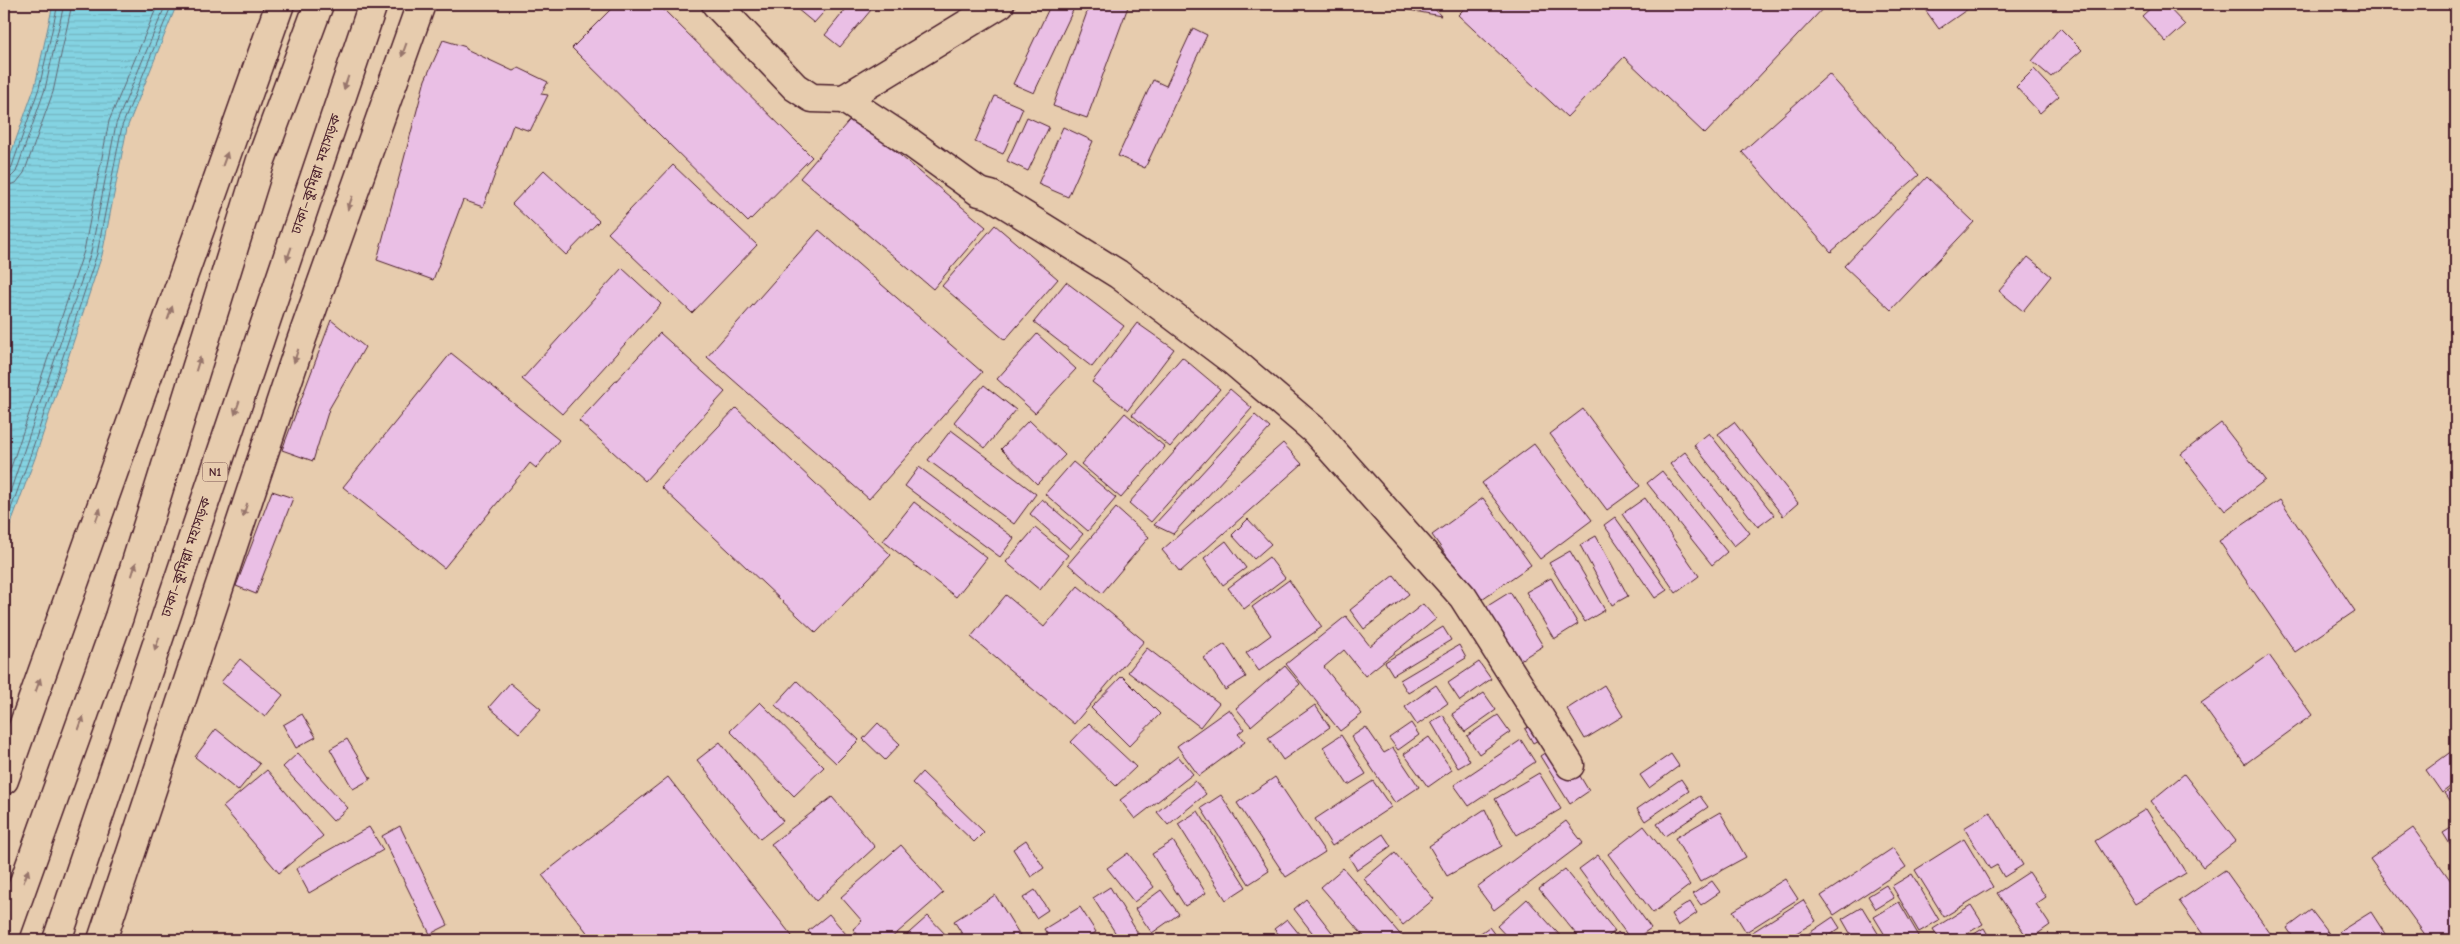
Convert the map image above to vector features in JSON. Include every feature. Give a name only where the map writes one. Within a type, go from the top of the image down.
[{"type":"main road","points":[[4,780],[280,4]]},
{"type":"main road","points":[[4,938],[119,617],[261,160],[319,4]]},
{"type":"main road","name":"ঢাকা–কুমিল্লা মহাসড়ক","points":[[57,940],[373,4]]},
{"type":"main road","points":[[102,940],[300,344],[421,4]]},
{"type":"main road","points":[[716,4],[795,88],[812,98],[844,99],[979,192],[991,195],[1118,274],[1234,361],[1314,430],[1463,597],[1570,764]]},
{"type":"main road","points":[[844,99],[1000,4]]},
{"type":"water","points":[[53,4],[177,4],[127,128],[102,255],[35,458],[4,542],[4,173],[35,86]]},
{"type":"building","points":[[616,4],[658,4],[812,157],[748,222],[572,48]]},
{"type":"building","points":[[791,4],[831,4],[814,23]]},
{"type":"building","points":[[850,4],[876,4],[840,47],[825,35]]},
{"type":"building","points":[[1051,4],[1076,4],[1034,93],[1013,84]]},
{"type":"building","points":[[1090,4],[1129,4],[1087,118],[1053,106]]},
{"type":"building","points":[[1377,4],[1430,4],[1441,16]]},
{"type":"building","points":[[1469,4],[1827,4],[1705,134],[1624,57],[1567,117],[1458,15]]},
{"type":"building","points":[[1921,4],[1975,4],[1939,29]]},
{"type":"building","points":[[2155,4],[2165,4],[2185,25],[2166,42],[2142,16]]},
{"type":"building","points":[[1193,28],[1207,35],[1145,168],[1118,156],[1153,80],[1166,86]]},
{"type":"building","points":[[2060,28],[2082,50],[2051,77],[2032,61]]},
{"type":"building","points":[[443,40],[466,47],[466,49],[513,71],[519,68],[548,82],[541,94],[548,95],[530,131],[513,125],[483,207],[463,200],[433,280],[377,260],[425,80]]},
{"type":"building","points":[[2034,69],[2059,96],[2040,113],[2016,87]]},
{"type":"building","points":[[1829,74],[1919,175],[1831,252],[1742,152]]},
{"type":"building","points":[[995,96],[1023,108],[1003,154],[975,142]]},
{"type":"building","points":[[853,116],[986,227],[933,289],[800,178]]},
{"type":"building","points":[[1027,117],[1049,127],[1028,171],[1007,161]]},
{"type":"building","points":[[1063,127],[1093,141],[1068,197],[1038,184]]},
{"type":"building","points":[[673,165],[757,245],[692,313],[608,233]]},
{"type":"building","points":[[544,170],[599,221],[566,255],[512,204]]},
{"type":"building","points":[[1927,177],[1974,222],[1891,310],[1844,266]]},
{"type":"building","points":[[995,225],[1058,279],[1005,340],[942,286]]},
{"type":"building","points":[[819,230],[982,372],[869,499],[707,357]]},
{"type":"building","points":[[2028,257],[2051,276],[2023,311],[1999,291]]},
{"type":"building","points":[[622,268],[661,304],[562,414],[522,379]]},
{"type":"building","points":[[1066,282],[1124,326],[1092,367],[1034,322]]},
{"type":"building","points":[[331,320],[365,347],[329,409],[313,461],[282,450]]},
{"type":"building","points":[[1137,323],[1174,349],[1128,410],[1092,382]]},
{"type":"building","points":[[660,333],[725,392],[645,481],[579,421]]},
{"type":"building","points":[[1037,334],[1076,369],[1035,413],[997,379]]},
{"type":"building","points":[[451,353],[559,440],[536,468],[530,463],[444,568],[343,487]]},
{"type":"building","points":[[1182,357],[1220,389],[1170,447],[1132,415]]},
{"type":"building","points":[[984,385],[1016,410],[985,448],[954,422]]},
{"type":"building","points":[[1230,389],[1252,408],[1151,522],[1129,503]]},
{"type":"building","points":[[736,408],[891,555],[816,633],[661,487]]},
{"type":"building","points":[[1583,409],[1640,486],[1607,510],[1550,434]]},
{"type":"building","points":[[1125,413],[1165,447],[1121,498],[1081,464]]},
{"type":"building","points":[[1255,415],[1270,428],[1173,534],[1154,525]]},
{"type":"building","points":[[1029,420],[1065,455],[1037,484],[1001,449]]},
{"type":"building","points":[[1734,422],[1798,503],[1783,516],[1718,434]]},
{"type":"building","points":[[2221,423],[2265,480],[2225,511],[2181,454]]},
{"type":"building","points":[[951,430],[1036,494],[1014,524],[928,460]]},
{"type":"building","points":[[1709,433],[1774,515],[1758,527],[1694,445]]},
{"type":"building","points":[[1283,443],[1302,464],[1180,572],[1162,550]]},
{"type":"building","points":[[1534,444],[1592,520],[1540,559],[1482,483]]},
{"type":"building","points":[[1685,452],[1750,533],[1734,546],[1670,464]]},
{"type":"building","points":[[1073,462],[1116,498],[1088,531],[1045,494]]},
{"type":"building","points":[[919,467],[1014,538],[1000,557],[905,486]]},
{"type":"building","points":[[1662,471],[1727,552],[1712,565],[1647,483]]},
{"type":"building","points":[[272,491],[293,498],[256,594],[236,586]]},
{"type":"building","points":[[1483,498],[1531,565],[1479,601],[1432,535]]},
{"type":"building","points":[[1645,498],[1699,576],[1676,593],[1622,514]]},
{"type":"building","points":[[1042,499],[1083,534],[1070,549],[1030,514]]},
{"type":"building","points":[[2280,500],[2355,611],[2295,652],[2219,541]]},
{"type":"building","points":[[914,502],[987,558],[956,597],[883,541]]},
{"type":"building","points":[[1116,508],[1149,537],[1102,593],[1068,564]]},
{"type":"building","points":[[1615,517],[1667,590],[1655,598],[1604,525]]},
{"type":"building","points":[[1248,519],[1271,544],[1254,559],[1232,535]]},
{"type":"building","points":[[1035,528],[1068,555],[1040,590],[1006,562]]},
{"type":"building","points":[[1596,536],[1628,596],[1612,605],[1580,545]]},
{"type":"building","points":[[1226,541],[1246,568],[1223,585],[1204,558]]},
{"type":"building","points":[[1570,551],[1605,610],[1585,622],[1549,563]]},
{"type":"building","points":[[1269,557],[1285,578],[1244,609],[1228,588]]},
{"type":"building","points":[[1394,575],[1409,594],[1364,629],[1350,610]]},
{"type":"building","points":[[1551,578],[1578,624],[1554,639],[1526,592]]},
{"type":"building","points":[[1289,580],[1322,627],[1259,671],[1246,653],[1271,635],[1252,607]]},
{"type":"building","points":[[1078,586],[1144,641],[1074,724],[971,637],[1006,595],[1044,627]]},
{"type":"building","points":[[1510,592],[1543,646],[1502,671],[1470,617]]},
{"type":"building","points":[[1423,604],[1436,619],[1365,676],[1344,650],[1324,667],[1362,714],[1340,731],[1286,664],[1346,616],[1370,646]]},
{"type":"building","points":[[1443,627],[1451,640],[1393,675],[1385,662]]},
{"type":"building","points":[[1225,644],[1246,677],[1225,690],[1204,658]]},
{"type":"building","points":[[1459,645],[1466,658],[1408,693],[1400,680]]},
{"type":"building","points":[[1147,648],[1219,703],[1200,727],[1128,672]]},
{"type":"building","points":[[2269,655],[2312,715],[2245,764],[2201,703]]},
{"type":"building","points":[[240,659],[283,695],[265,717],[221,682]]},
{"type":"building","points":[[1479,662],[1491,679],[1460,701],[1448,683]]},
{"type":"building","points":[[1285,666],[1300,684],[1251,726],[1236,708]]},
{"type":"building","points":[[1122,676],[1160,714],[1129,746],[1091,708]]},
{"type":"building","points":[[797,681],[859,740],[836,763],[775,705]]},
{"type":"building","points":[[510,683],[541,709],[519,733],[489,707]]},
{"type":"building","points":[[1436,685],[1448,703],[1417,725],[1405,707]]},
{"type":"building","points":[[1604,685],[1623,716],[1585,739],[1567,709]]},
{"type":"building","points":[[1484,693],[1496,710],[1465,732],[1452,714]]},
{"type":"building","points":[[760,702],[824,767],[794,796],[730,731]]},
{"type":"building","points":[[1315,705],[1330,727],[1283,760],[1268,738]]},
{"type":"building","points":[[1229,709],[1244,729],[1238,734],[1245,742],[1199,776],[1177,746]]},
{"type":"building","points":[[1552,713],[1561,727],[1533,743],[1525,729]]},
{"type":"building","points":[[302,714],[316,737],[296,748],[283,725]]},
{"type":"building","points":[[1443,715],[1470,761],[1458,768],[1431,722]]},
{"type":"building","points":[[1498,715],[1510,732],[1479,754],[1467,736]]},
{"type":"building","points":[[878,723],[900,744],[885,760],[863,739]]},
{"type":"building","points":[[1089,723],[1136,767],[1116,786],[1071,742]]},
{"type":"building","points":[[1411,723],[1419,735],[1398,750],[1389,738]]},
{"type":"building","points":[[1366,727],[1384,753],[1393,748],[1419,787],[1395,803],[1351,737]]},
{"type":"building","points":[[216,729],[260,764],[238,791],[195,757]]},
{"type":"building","points":[[1341,735],[1366,774],[1348,785],[1323,747]]},
{"type":"building","points":[[1429,737],[1452,770],[1428,787],[1404,754]]},
{"type":"building","points":[[347,739],[371,779],[353,789],[330,749]]},
{"type":"building","points":[[1521,740],[1535,762],[1469,806],[1454,785]]},
{"type":"building","points":[[720,742],[783,821],[760,839],[697,760]]},
{"type":"building","points":[[1560,743],[1589,791],[1570,804],[1540,756]]},
{"type":"building","points":[[2456,748],[2456,782],[2442,793],[2426,770]]},
{"type":"building","points":[[298,753],[348,808],[333,821],[283,767]]},
{"type":"building","points":[[1671,754],[1679,766],[1649,788],[1640,775]]},
{"type":"building","points":[[1178,756],[1193,774],[1135,819],[1120,800]]},
{"type":"building","points":[[267,770],[323,836],[279,873],[223,807]]},
{"type":"building","points":[[922,772],[984,832],[974,842],[912,783]]},
{"type":"building","points":[[1539,773],[1561,809],[1517,835],[1495,799]]},
{"type":"building","points":[[2184,774],[2236,841],[2203,867],[2151,801]]},
{"type":"building","points":[[668,777],[795,940],[593,940],[542,875]]},
{"type":"building","points":[[1275,777],[1325,852],[1286,877],[1237,803]]},
{"type":"building","points":[[1681,779],[1689,791],[1645,821],[1637,809]]},
{"type":"building","points":[[1195,781],[1206,794],[1168,825],[1157,812]]},
{"type":"building","points":[[1373,781],[1391,807],[1332,846],[1315,819]]},
{"type":"building","points":[[2456,785],[2456,809],[2445,793]]},
{"type":"building","points":[[1221,795],[1269,871],[1249,884],[1201,808]]},
{"type":"building","points":[[1700,796],[1708,807],[1665,836],[1657,824]]},
{"type":"building","points":[[832,797],[875,847],[816,901],[771,844]]},
{"type":"building","points":[[1485,809],[1502,846],[1447,876],[1429,846]]},
{"type":"building","points":[[2146,809],[2186,873],[2135,904],[2095,841]]},
{"type":"building","points":[[1198,811],[1246,887],[1226,900],[1178,824]]},
{"type":"building","points":[[1720,812],[1746,857],[1700,882],[1675,838]]},
{"type":"building","points":[[1990,812],[2023,865],[2004,877],[1997,865],[1990,869],[1964,828]]},
{"type":"building","points":[[1566,821],[1583,843],[1494,910],[1477,887]]},
{"type":"building","points":[[2456,825],[2456,854],[2443,833]]},
{"type":"building","points":[[400,826],[448,925],[430,934],[382,836]]},
{"type":"building","points":[[1644,826],[1690,885],[1653,913],[1608,854]]},
{"type":"building","points":[[369,827],[383,850],[309,893],[296,869]]},
{"type":"building","points":[[2413,828],[2456,888],[2456,940],[2429,940],[2370,859]]},
{"type":"building","points":[[1383,834],[1391,846],[1357,870],[1349,857]]},
{"type":"building","points":[[1964,839],[1993,887],[1944,917],[1915,870]]},
{"type":"building","points":[[1026,840],[1044,868],[1031,877],[1013,849]]},
{"type":"building","points":[[1173,841],[1206,893],[1185,906],[1152,854]]},
{"type":"building","points":[[901,845],[943,893],[889,940],[862,940],[853,929],[862,921],[841,897]]},
{"type":"building","points":[[1893,848],[1906,867],[1834,915],[1821,896]]},
{"type":"building","points":[[1128,853],[1154,887],[1134,902],[1107,868]]},
{"type":"building","points":[[1395,853],[1434,899],[1403,925],[1364,879]]},
{"type":"building","points":[[1598,855],[1651,928],[1634,940],[1631,940],[1579,869]]},
{"type":"building","points":[[1343,868],[1405,940],[1367,940],[1321,887]]},
{"type":"building","points":[[1565,869],[1615,931],[1604,940],[1581,940],[1539,889]]},
{"type":"building","points":[[2225,870],[2275,940],[2207,940],[2179,901]]},
{"type":"building","points":[[2029,872],[2046,897],[2036,904],[2050,925],[2029,940],[1997,893]]},
{"type":"building","points":[[1912,874],[1939,920],[1919,932],[1892,886]]},
{"type":"building","points":[[1785,879],[1798,899],[1746,932],[1733,911]]},
{"type":"building","points":[[1712,881],[1720,892],[1701,905],[1693,894]]},
{"type":"building","points":[[1886,885],[1894,898],[1876,909],[1868,896]]},
{"type":"building","points":[[1110,887],[1139,935],[1131,940],[1120,940],[1093,898]]},
{"type":"building","points":[[1035,890],[1048,910],[1036,918],[1023,898]]},
{"type":"building","points":[[1161,890],[1179,914],[1152,933],[1135,909]]},
{"type":"building","points":[[995,895],[1023,940],[966,940],[954,921]]},
{"type":"building","points":[[1306,899],[1338,940],[1318,940],[1294,909]]},
{"type":"building","points":[[1527,899],[1564,940],[1510,940],[1497,926]]},
{"type":"building","points":[[1803,900],[1816,921],[1785,940],[1756,940],[1751,933]]},
{"type":"building","points":[[1690,902],[1697,913],[1678,926],[1671,914]]},
{"type":"building","points":[[1899,902],[1919,936],[1912,940],[1888,940],[1874,917]]},
{"type":"building","points":[[1971,905],[1983,924],[1956,940],[1940,940],[1933,929]]},
{"type":"building","points":[[1080,907],[1096,932],[1083,940],[1051,940],[1044,929]]},
{"type":"building","points":[[1862,907],[1882,940],[1854,940],[1842,919]]},
{"type":"building","points":[[2311,910],[2334,940],[2295,940],[2287,928]]},
{"type":"building","points":[[2371,912],[2389,940],[2344,940],[2339,932]]},
{"type":"building","points":[[829,914],[851,940],[816,940],[808,931]]},
{"type":"building","points":[[928,916],[947,936],[942,940],[901,940]]},
{"type":"building","points":[[1833,917],[1840,928],[1822,940],[1799,940]]},
{"type":"building","points":[[1287,919],[1304,940],[1284,940],[1274,929]]},
{"type":"building","points":[[1489,927],[1499,940],[1471,940]]},
{"type":"building","points":[[1984,928],[1991,940],[1964,940]]},
{"type":"building","points":[[1618,932],[1626,940],[1610,940]]}]
